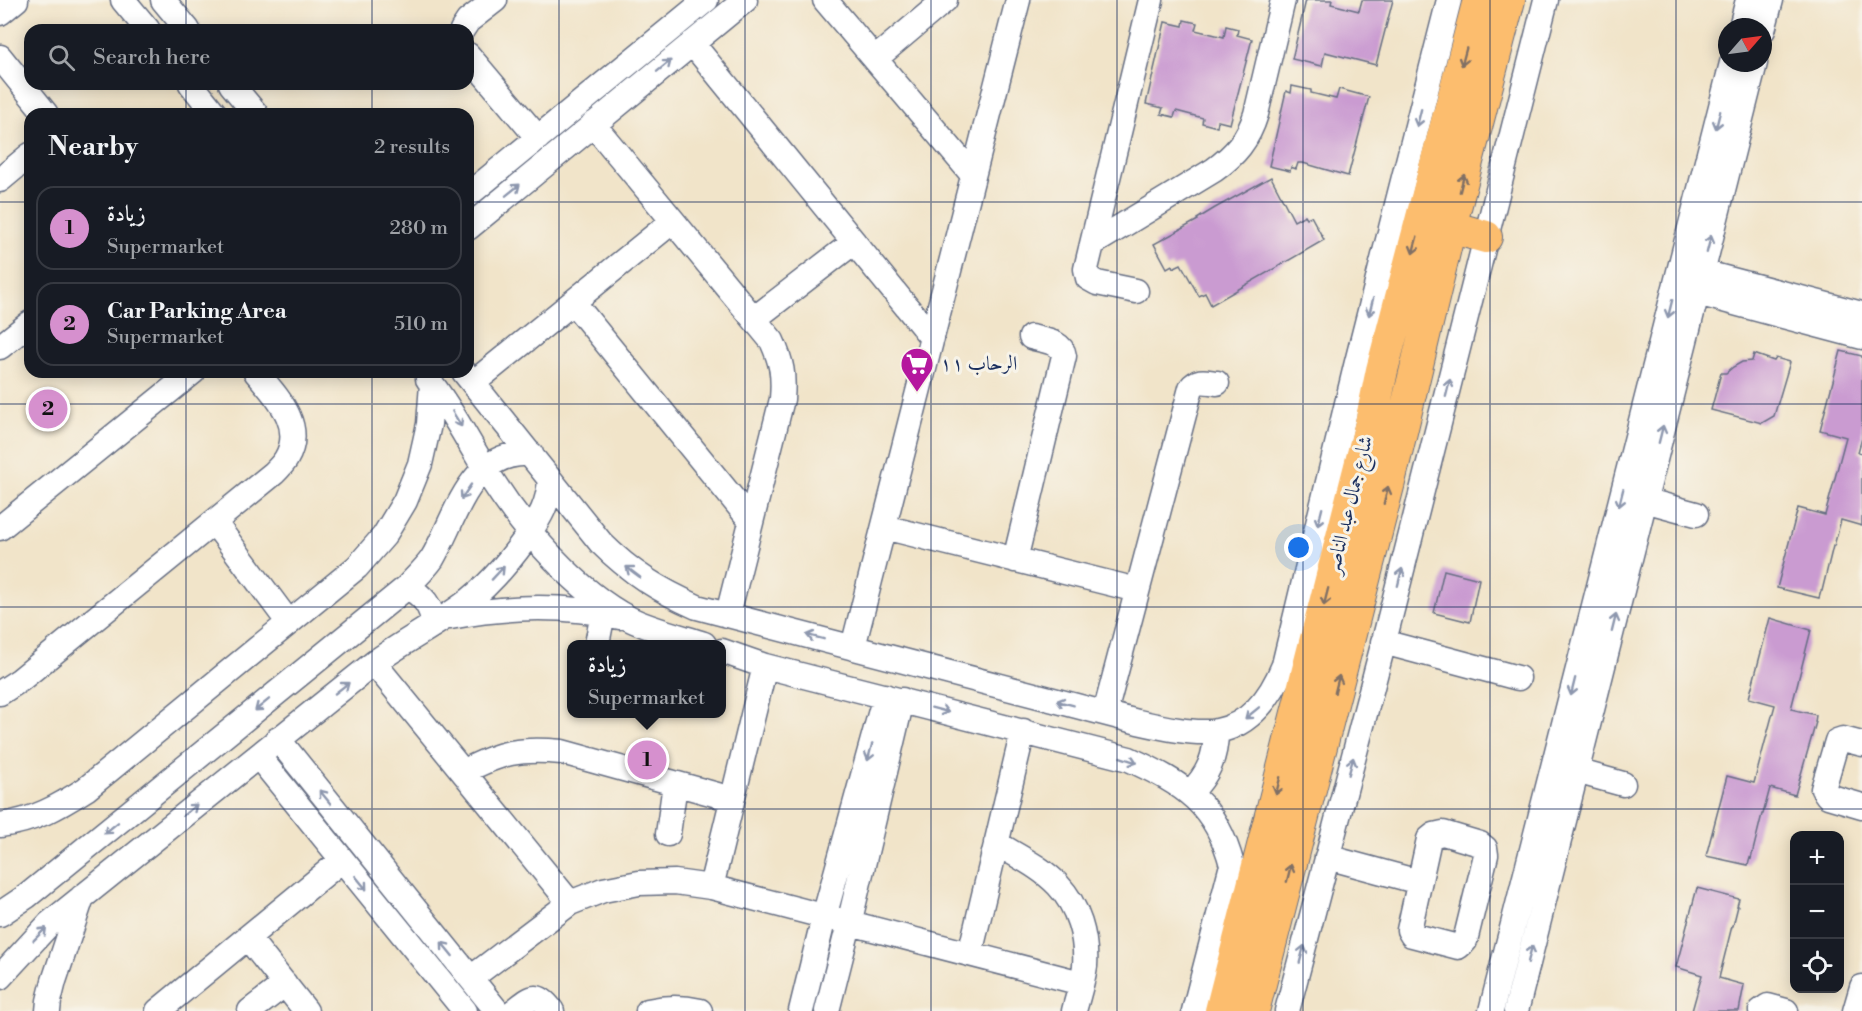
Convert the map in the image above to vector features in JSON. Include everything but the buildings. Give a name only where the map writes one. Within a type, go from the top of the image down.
[{"type":"main road","name":"شارع جمال عبد الناصر","points":[[1221,1011],[1245,868],[1295,669],[1371,423],[1382,370],[1479,0]]},
{"type":"main road","name":"شارع جمال عبد الناصر","points":[[1253,1011],[1402,430],[1450,227],[1509,0]]},
{"type":"main road","points":[[1450,227],[1486,237]]},
{"type":"main road","points":[[1382,370],[1414,378]]},
{"type":"main road","points":[[1371,423],[1402,430]]},
{"type":"street","points":[[0,13],[16,0]]},
{"type":"street","points":[[123,0],[143,24]]},
{"type":"street","points":[[163,0],[183,24]]},
{"type":"street","points":[[466,24],[495,0]]},
{"type":"street","points":[[474,190],[706,0]]},
{"type":"street","points":[[474,223],[745,0]]},
{"type":"street","points":[[825,0],[973,175]]},
{"type":"street","points":[[875,59],[945,0]]},
{"type":"street","points":[[853,647],[1018,0]]},
{"type":"street","points":[[1136,291],[1097,283],[1088,278],[1086,269],[1150,0]]},
{"type":"street","points":[[1092,244],[1214,170],[1241,147],[1256,114],[1283,0]]},
{"type":"street","points":[[469,378],[601,543],[622,564],[645,581],[670,595],[697,607],[1164,728],[1216,731],[1235,725],[1252,714],[1277,684],[1295,669],[1362,343],[1449,0]]},
{"type":"street","points":[[1287,1011],[1546,0]]},
{"type":"street","points":[[1743,18],[1748,0]]},
{"type":"street","points":[[1766,18],[1771,0]]},
{"type":"street","points":[[692,44],[932,338]]},
{"type":"street","points":[[0,57],[24,87]]},
{"type":"street","points":[[474,62],[538,138]]},
{"type":"street","points":[[1516,1011],[1644,500],[1666,367],[1699,282],[1710,195],[1730,72]]},
{"type":"street","points":[[1491,1011],[1666,367],[1710,195],[1752,72]]},
{"type":"street","points":[[27,90],[41,108]]},
{"type":"street","points":[[196,90],[210,108]]},
{"type":"street","points":[[236,90],[251,108]]},
{"type":"street","points":[[593,124],[772,341],[781,360],[784,379],[782,399],[728,615]]},
{"type":"street","points":[[0,180],[24,160]]},
{"type":"street","points":[[474,373],[573,302],[673,221]]},
{"type":"street","points":[[754,319],[854,242]]},
{"type":"street","points":[[1699,282],[1862,314]]},
{"type":"street","points":[[1699,282],[1862,337]]},
{"type":"street","points":[[573,302],[751,522]]},
{"type":"street","points":[[0,347],[24,328]]},
{"type":"street","points":[[1015,560],[1064,356],[1058,345],[1031,337]]},
{"type":"street","points":[[0,528],[186,378]]},
{"type":"street","points":[[0,693],[20,680],[274,473],[286,459],[292,440],[291,421],[282,404],[261,378]]},
{"type":"street","points":[[428,378],[450,408],[504,498],[530,532],[573,577],[600,599],[631,619]]},
{"type":"street","points":[[0,825],[17,823],[53,810],[86,789],[357,567],[384,536],[405,501],[420,464],[427,434],[428,378]]},
{"type":"street","points":[[1105,713],[1191,388],[1193,384],[1201,381],[1217,383]]},
{"type":"street","points":[[0,914],[27,896],[407,587],[431,560],[457,505],[485,469],[506,456],[519,453],[531,454]]},
{"type":"street","points":[[0,977],[50,923],[278,739],[393,649],[439,621],[483,588],[506,565],[545,508],[550,480]]},
{"type":"street","points":[[1644,500],[1696,514]]},
{"type":"street","points":[[214,522],[289,623]]},
{"type":"street","points":[[884,527],[1137,590]]},
{"type":"street","points":[[407,587],[427,601],[439,621]]},
{"type":"street","points":[[439,621],[497,609],[539,607],[603,613],[631,619],[690,640]]},
{"type":"street","points":[[598,640],[603,613]]},
{"type":"street","points":[[1383,642],[1518,678]]},
{"type":"street","points":[[726,652],[765,666],[1128,759],[1150,769],[1190,793],[1206,808],[1218,825],[1227,845],[1245,868],[1194,1011]]},
{"type":"street","points":[[374,663],[570,903]]},
{"type":"street","points":[[711,887],[765,666]]},
{"type":"street","points":[[801,1011],[824,917],[894,698]]},
{"type":"street","points":[[827,1011],[849,924],[894,698]]},
{"type":"street","points":[[969,954],[1023,731]]},
{"type":"street","points":[[1190,793],[1200,783],[1213,759],[1216,731]]},
{"type":"street","points":[[278,739],[497,1011]]},
{"type":"street","points":[[1862,744],[1842,739],[1837,741],[1823,789],[1828,796],[1862,806]]},
{"type":"street","points":[[463,772],[490,757],[514,751],[562,752],[732,800]]},
{"type":"street","points":[[258,756],[465,1011]]},
{"type":"street","points":[[1576,771],[1623,784]]},
{"type":"street","points":[[668,834],[675,784]]},
{"type":"street","points":[[1443,833],[1480,844],[1485,848],[1486,855],[1465,941],[1462,945],[1458,947],[1412,936],[1408,930],[1419,882],[1429,839],[1434,835],[1443,833]]},
{"type":"street","points":[[996,843],[1035,867],[1058,885],[1075,909],[1084,937],[1085,966],[1074,1011]]},
{"type":"street","points":[[1327,857],[1419,882]]},
{"type":"street","points":[[159,1011],[342,860]]},
{"type":"street","points":[[471,978],[570,903],[603,890],[639,883],[675,882],[711,887],[1081,983]]},
{"type":"street","points":[[48,1011],[54,981],[82,897]]},
{"type":"street","points":[[248,938],[306,1011]]},
{"type":"street","points":[[250,1011],[285,984]]},
{"type":"street","points":[[1856,1011],[1862,987]]},
{"type":"street","points":[[514,1011],[531,998],[538,997],[552,1011]]},
{"type":"street","points":[[1761,1011],[1768,1006],[1786,1011]]},
{"type":"street","points":[[648,1011],[687,1008],[700,1011]]},
{"type":"place","name":"الرحاب ١١","points":[[917,393]]},
{"type":"place","name":"Car Parking Area","points":[[48,409]]},
{"type":"place","name":"زيادة","points":[[647,760]]}]
